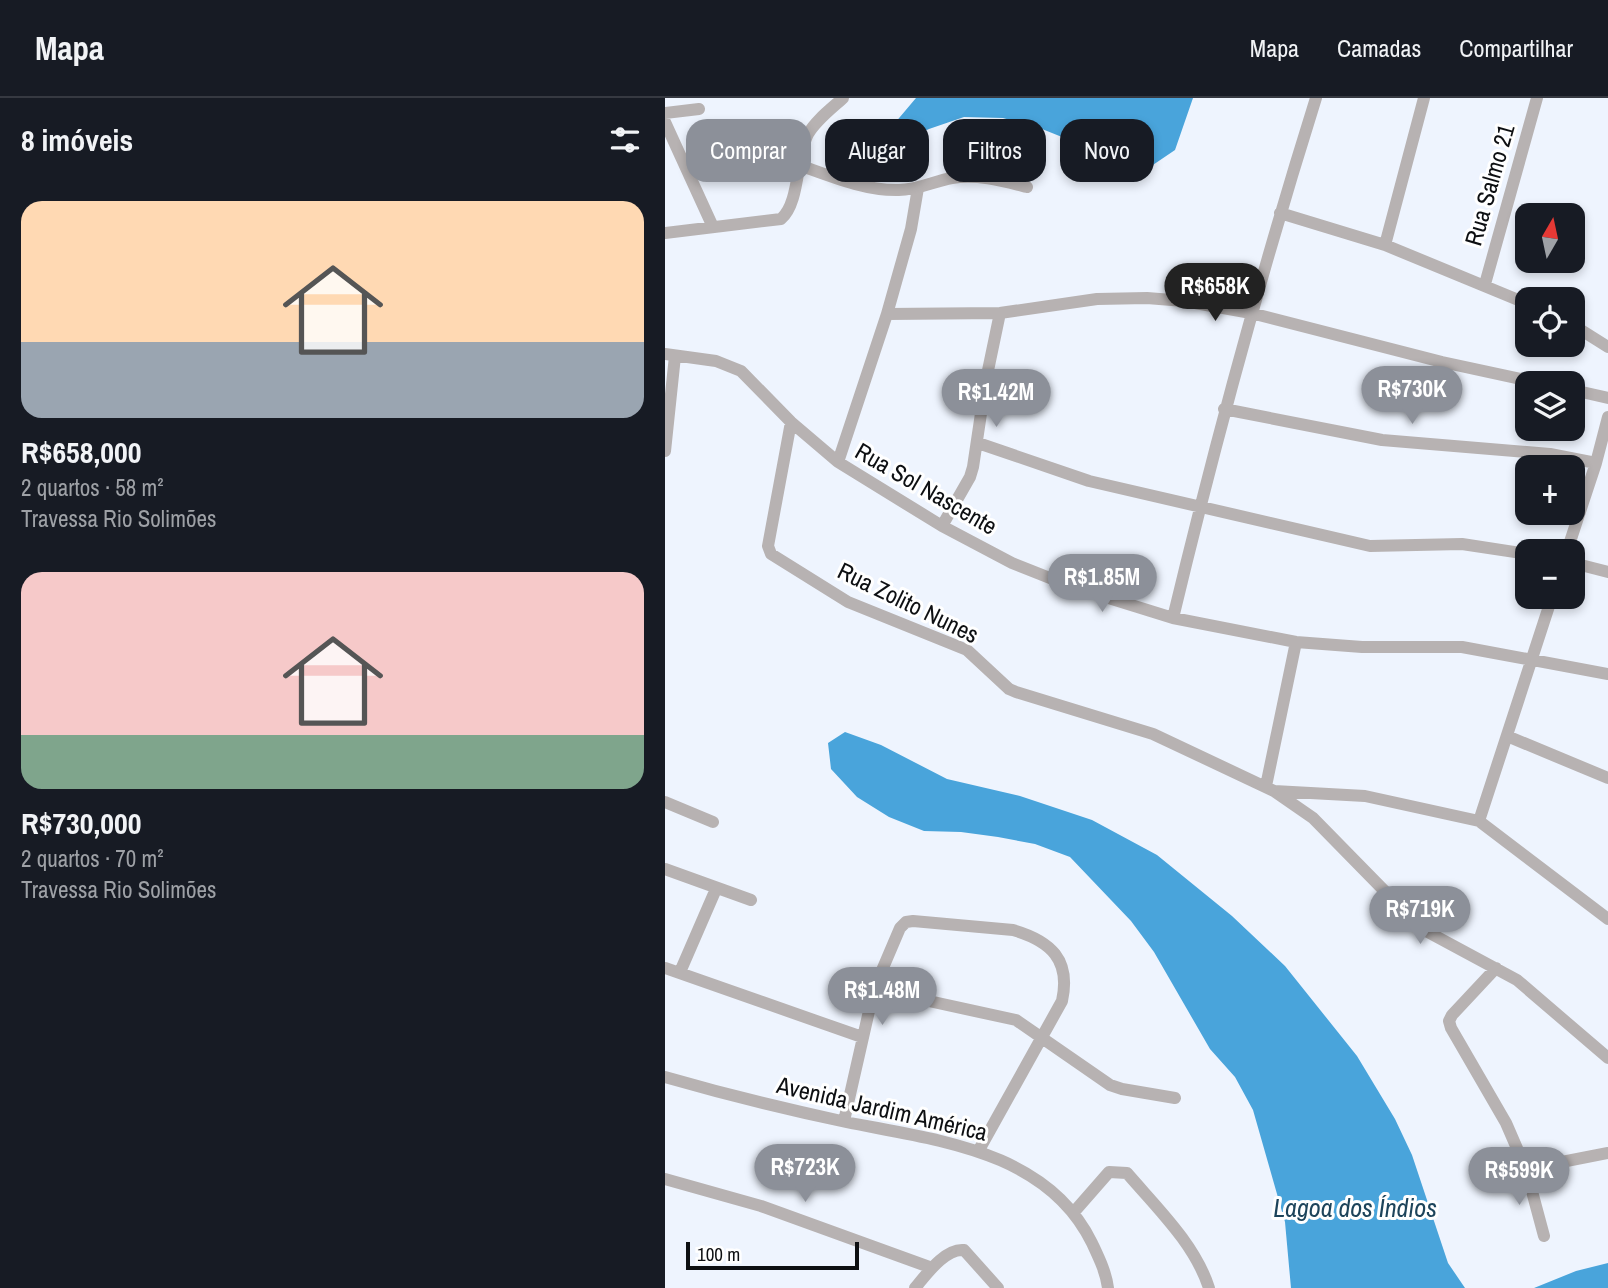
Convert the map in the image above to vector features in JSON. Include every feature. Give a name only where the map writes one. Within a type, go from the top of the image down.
[{"type":"street","points":[[811,130],[843,98]]},
{"type":"street","points":[[1173,618],[1224,409],[1315,98]]},
{"type":"street","points":[[1385,244],[1424,98]]},
{"type":"street","name":"Rua Salmo 21","points":[[1485,284],[1537,98]]},
{"type":"street","points":[[665,113],[699,109]]},
{"type":"street","points":[[665,122],[713,227]]},
{"type":"street","points":[[811,169],[879,189],[918,188],[946,179],[974,176],[1027,187]]},
{"type":"street","points":[[665,233],[781,219],[790,206],[795,182]]},
{"type":"street","points":[[838,462],[887,314],[911,229],[918,188]]},
{"type":"street","points":[[1280,213],[1385,244],[1515,298]]},
{"type":"street","points":[[887,314],[1000,313],[1097,299],[1147,298],[1184,301],[1251,313],[1429,359],[1515,378]]},
{"type":"street","points":[[942,526],[970,477],[1000,313]]},
{"type":"street","points":[[1585,333],[1608,347]]},
{"type":"street","points":[[665,451],[670,355]]},
{"type":"street","name":"Rua Sol Nascente","points":[[670,355],[716,361],[741,371],[791,422],[838,462],[942,526],[1012,563],[1070,586],[1173,618],[1296,642],[1362,647],[1462,647],[1608,674]]},
{"type":"street","points":[[1585,393],[1608,398]]},
{"type":"street","points":[[1224,409],[1382,440],[1550,454],[1596,463]]},
{"type":"street","points":[[1571,539],[1608,417]]},
{"type":"street","name":"Rua Zolito Nunes","points":[[791,422],[768,546],[771,554],[854,605],[967,650],[1009,689],[1161,737],[1270,788]]},
{"type":"street","points":[[978,443],[1089,481],[1370,546],[1462,544],[1515,552]]},
{"type":"street","points":[[1585,566],[1608,572]]},
{"type":"street","points":[[1479,821],[1548,609]]},
{"type":"street","points":[[1270,788],[1296,642]]},
{"type":"street","points":[[1507,736],[1608,778]]},
{"type":"street","points":[[1270,788],[1365,796],[1479,821],[1608,919]]},
{"type":"street","points":[[1270,788],[1313,818],[1426,931],[1517,980],[1608,1058]]},
{"type":"street","points":[[665,802],[713,822]]},
{"type":"street","points":[[665,869],[751,900]]},
{"type":"street","points":[[680,972],[716,889]]},
{"type":"street","points":[[844,1121],[874,989],[900,929],[906,922],[1013,930],[1028,934],[1058,957],[1065,970],[1062,1001],[979,1150]]},
{"type":"street","points":[[665,968],[862,1037]]},
{"type":"street","points":[[1496,968],[1449,1021],[1506,1123],[1526,1169],[1544,1236]]},
{"type":"street","points":[[874,989],[1007,1017],[1042,1036],[1110,1085],[1175,1098]]},
{"type":"street","name":"Avenida Jardim América","points":[[665,1077],[720,1093],[979,1150],[1028,1173],[1074,1212],[1098,1255],[1108,1288]]},
{"type":"street","points":[[1526,1169],[1608,1153]]},
{"type":"street","points":[[1074,1212],[1109,1172],[1127,1173],[1171,1224],[1202,1268],[1209,1288]]},
{"type":"street","points":[[665,1179],[761,1206],[932,1268]]},
{"type":"street","points":[[915,1288],[932,1268],[955,1250],[964,1250],[998,1288]]},
{"type":"water","points":[[916,98],[1193,98],[1175,150],[1154,164],[1154,119],[1060,119],[1060,136],[1046,131],[1046,119],[964,117],[943,119],[943,124],[929,129],[929,119],[898,119]]},
{"type":"water","name":"Lagoa dos Índios","points":[[845,732],[881,745],[947,779],[1020,796],[1092,820],[1157,855],[1232,916],[1285,966],[1357,1056],[1395,1119],[1412,1155],[1448,1263],[1465,1288],[1291,1288],[1285,1222],[1253,1110],[1235,1077],[1210,1049],[1154,952],[1131,921],[1070,857],[1035,844],[998,837],[924,831],[889,817],[857,797],[831,769],[828,743]]},
{"type":"water","points":[[1608,1263],[1608,1288],[1534,1288],[1576,1271]]}]
